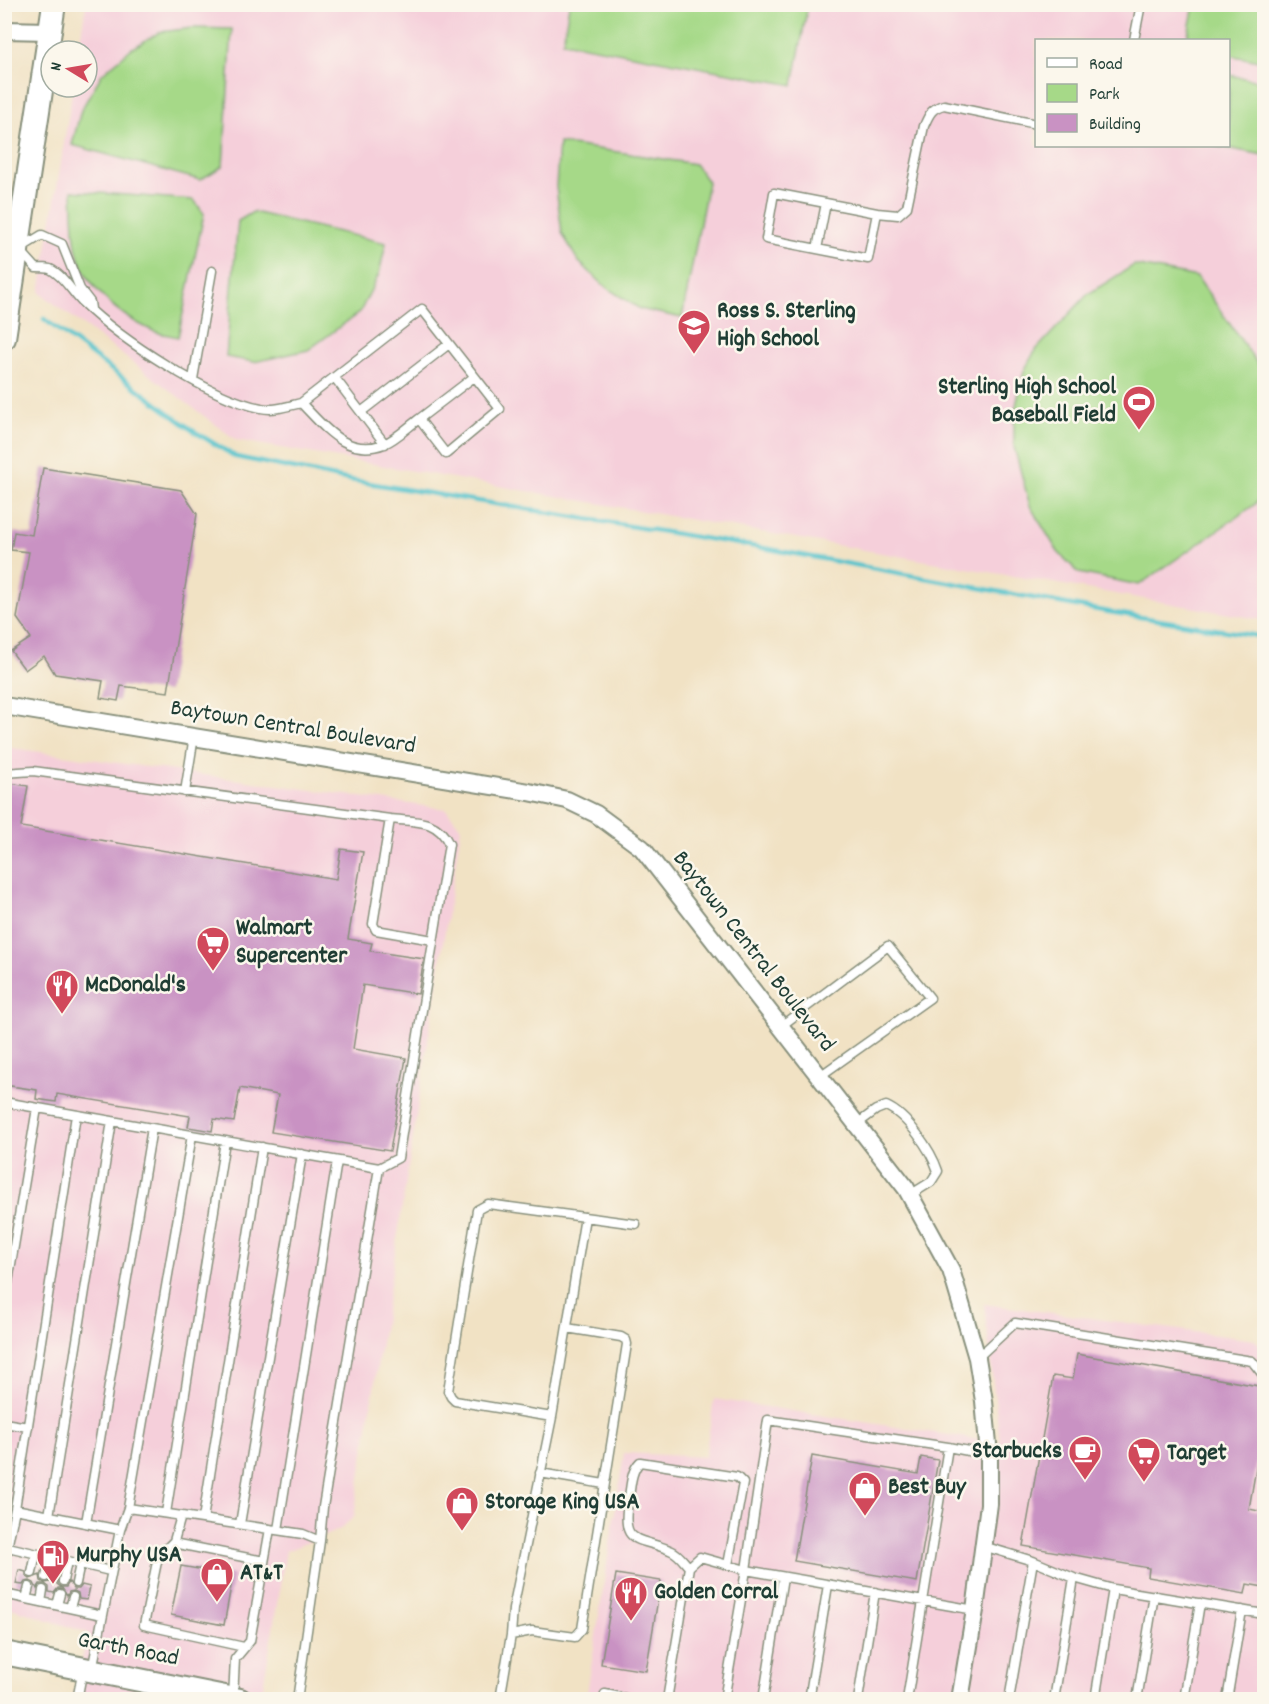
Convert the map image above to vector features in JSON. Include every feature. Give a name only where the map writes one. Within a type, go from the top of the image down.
[{"type":"main road","points":[[4,338],[13,263],[54,4]]},
{"type":"main road","name":"Garth Road","points":[[4,1653],[227,1698]]},
{"type":"street","points":[[4,30],[49,31]]},
{"type":"street","name":"Baytown Central Boulevard","points":[[4,706],[194,735],[567,800],[596,814],[642,848],[910,1195],[951,1270],[977,1358],[989,1455],[989,1504],[960,1700]]},
{"type":"lane","points":[[1134,39],[1141,4]]},
{"type":"lane","points":[[877,213],[868,259],[766,239],[774,193],[898,215],[907,207],[924,126],[929,114],[936,107],[944,105],[1035,124]]},
{"type":"lane","points":[[817,249],[826,203]]},
{"type":"lane","points":[[13,263],[42,235],[62,244],[80,289],[90,302],[91,309]]},
{"type":"lane","points":[[13,263],[50,269],[81,302],[140,348],[217,393],[262,409],[282,408],[301,403],[422,309],[500,410],[446,454],[419,419]]},
{"type":"lane","points":[[193,379],[212,271]]},
{"type":"lane","points":[[361,412],[449,344]]},
{"type":"lane","points":[[301,403],[333,436],[342,442],[364,446],[385,444],[474,377]]},
{"type":"lane","points":[[334,378],[385,444]]},
{"type":"lane","points":[[185,792],[194,735]]},
{"type":"lane","points":[[4,773],[33,771],[431,824],[443,832],[448,844],[398,1158],[379,1168],[4,1102]]},
{"type":"lane","points":[[390,819],[373,924],[376,930],[433,940]]},
{"type":"lane","points":[[781,1026],[888,946],[930,998],[820,1076]]},
{"type":"lane","points":[[857,1124],[876,1110],[886,1106],[894,1109],[904,1119],[934,1161],[938,1172],[931,1182],[910,1195]]},
{"type":"lane","points":[[4,1306],[37,1108]]},
{"type":"lane","points":[[4,1563],[15,1509],[76,1115]]},
{"type":"lane","points":[[49,1516],[112,1121]]},
{"type":"lane","points":[[86,1523],[152,1128]]},
{"type":"lane","points":[[77,1700],[102,1615],[110,1571],[128,1508],[192,1135]]},
{"type":"lane","points":[[166,1513],[225,1141]]},
{"type":"lane","points":[[203,1519],[262,1147]]},
{"type":"lane","points":[[240,1524],[302,1154]]},
{"type":"lane","points":[[227,1698],[235,1659],[250,1641],[264,1561],[274,1529],[338,1161]]},
{"type":"lane","points":[[297,1700],[322,1513],[379,1168]]},
{"type":"lane","points":[[552,1417],[455,1401],[448,1391],[477,1210],[488,1204],[636,1224]]},
{"type":"lane","points":[[500,1700],[513,1608],[552,1417],[585,1217]]},
{"type":"lane","points":[[977,1358],[1015,1323],[1252,1361],[1264,1376]]},
{"type":"lane","points":[[511,1635],[532,1631],[576,1637],[582,1629],[627,1344],[626,1340],[621,1337],[567,1328]]},
{"type":"lane","points":[[724,1700],[768,1420],[989,1455]]},
{"type":"lane","points":[[4,1423],[28,1427]]},
{"type":"lane","points":[[908,1700],[948,1447]]},
{"type":"lane","points":[[689,1567],[674,1552],[637,1540],[630,1534],[626,1514],[634,1468],[640,1462],[737,1477],[743,1483],[728,1565]]},
{"type":"lane","points":[[540,1473],[604,1484]]},
{"type":"lane","points":[[128,1508],[274,1529],[303,1534],[320,1541]]},
{"type":"lane","points":[[15,1509],[120,1530]]},
{"type":"lane","points":[[181,1516],[173,1543],[158,1557],[144,1625],[244,1647]]},
{"type":"lane","points":[[173,1543],[264,1561]]},
{"type":"lane","points":[[983,1546],[1033,1561],[1074,1578],[1113,1589],[1264,1614]]},
{"type":"lane","points":[[8,1547],[110,1571]]},
{"type":"lane","points":[[32,1573],[36,1554]]},
{"type":"lane","points":[[667,1700],[689,1567],[700,1557],[746,1570],[975,1610]]},
{"type":"lane","points":[[46,1576],[51,1558]]},
{"type":"lane","points":[[63,1581],[67,1561]]},
{"type":"lane","points":[[1009,1700],[1033,1561]]},
{"type":"lane","points":[[76,1583],[80,1564]]},
{"type":"lane","points":[[764,1700],[783,1577]]},
{"type":"lane","points":[[1054,1700],[1074,1578]]},
{"type":"lane","points":[[809,1700],[828,1585]]},
{"type":"lane","points":[[26,1599],[29,1587]]},
{"type":"lane","points":[[1095,1700],[1113,1589]]},
{"type":"lane","points":[[41,1602],[43,1590]]},
{"type":"lane","points":[[858,1700],[875,1593]]},
{"type":"lane","points":[[4,1594],[102,1615]]},
{"type":"lane","points":[[57,1605],[60,1594]]},
{"type":"lane","points":[[1137,1700],[1154,1595]]},
{"type":"lane","points":[[70,1608],[73,1597]]},
{"type":"lane","points":[[1185,1700],[1200,1603]]},
{"type":"lane","points":[[1227,1700],[1242,1610]]},
{"type":"lane","points":[[605,1694],[634,1700]]},
{"type":"shaded area","name":"Ross S. Sterling High School","points":[[86,5],[1264,5],[1264,620],[236,440],[40,293],[71,99],[99,99],[99,39],[80,39]]},
{"type":"shaded area","points":[[5,747],[446,809],[461,828],[354,1517],[339,1530],[286,1551],[261,1699],[73,1699],[88,1633],[5,1606]]},
{"type":"shaded area","points":[[984,1304],[1255,1340],[1264,1350],[1264,1699],[586,1700],[624,1453],[705,1457],[714,1399],[1000,1443]]},
{"type":"green space","points":[[569,4],[808,5],[793,85],[563,42]]},
{"type":"green space","points":[[1194,5],[1264,5],[1264,62],[1230,55],[1230,39],[1187,39]]},
{"type":"green space","points":[[193,28],[232,29],[223,166],[200,180],[72,145],[81,110],[87,99],[99,99],[99,79],[102,74],[132,48],[160,32]]},
{"type":"green space","points":[[1230,75],[1264,82],[1264,155],[1221,147],[1230,147]]},
{"type":"green space","points":[[559,143],[695,164],[708,182],[682,318],[640,309],[607,288],[578,261],[562,233],[556,187]]},
{"type":"green space","points":[[72,191],[194,200],[204,214],[178,337],[154,331],[139,324],[115,307],[94,286],[80,261],[76,247]]},
{"type":"green space","points":[[253,212],[386,243],[379,274],[360,312],[308,350],[254,362],[226,357],[238,221]]},
{"type":"green space","name":"Sterling High School Baseball Field","points":[[1134,265],[1197,277],[1264,373],[1264,493],[1254,505],[1139,585],[1079,573],[1058,552],[1030,506],[1014,447],[1014,414],[1024,371],[1035,351],[1088,294]]},
{"type":"building","points":[[43,468],[181,490],[197,514],[168,692],[121,686],[118,701],[100,698],[103,681],[55,674],[44,656],[25,670],[11,651],[31,638],[17,618],[29,552],[11,550],[14,532],[32,535]]},
{"type":"building","name":"Walmart Supercenter","points":[[4,782],[28,786],[21,827],[336,879],[341,849],[363,852],[348,939],[372,943],[370,951],[424,959],[418,994],[363,985],[353,1049],[406,1058],[390,1151],[271,1132],[278,1095],[240,1088],[234,1122],[214,1119],[212,1131],[188,1127],[190,1116],[57,1094],[56,1102],[36,1099],[37,1090],[4,1085],[7,1050],[4,1050]]},
{"type":"building","name":"Target","points":[[1077,1354],[1264,1387],[1264,1421],[1249,1509],[1264,1512],[1264,1587],[1247,1584],[1245,1594],[1148,1577],[1149,1568],[1023,1546],[1053,1376],[1073,1379]]},
{"type":"building","name":"Best Buy","points":[[812,1456],[918,1474],[921,1457],[938,1460],[917,1582],[794,1561]]},
{"type":"building","points":[[181,1566],[233,1575],[224,1625],[171,1615]]},
{"type":"building","points":[[19,1570],[26,1572],[26,1576],[30,1579],[40,1575],[41,1581],[45,1583],[50,1582],[52,1578],[57,1579],[57,1584],[61,1587],[66,1587],[69,1582],[74,1589],[79,1589],[82,1585],[90,1587],[87,1600],[79,1599],[78,1593],[74,1591],[69,1592],[67,1596],[62,1588],[58,1588],[54,1593],[49,1592],[49,1587],[45,1584],[40,1584],[37,1589],[30,1581],[23,1585],[16,1584]]},
{"type":"building","name":"Golden Corral","points":[[616,1574],[661,1581],[646,1671],[601,1664]]},
{"type":"waterway","points":[[44,319],[192,430],[236,457],[350,480],[769,549],[1109,612],[1264,637]]},
{"type":"place","name":"Ross S. Sterling High School","points":[[694,355]]},
{"type":"place","name":"Sterling High School Baseball Field","points":[[1139,431]]},
{"type":"place","name":"Walmart Supercenter","points":[[213,972]]},
{"type":"place","name":"McDonald's","points":[[62,1015]]},
{"type":"place","name":"Starbucks","points":[[1085,1481]]},
{"type":"place","name":"Target","points":[[1144,1483]]},
{"type":"place","name":"Best Buy","points":[[865,1517]]},
{"type":"place","name":"Storage King USA","points":[[462,1532]]},
{"type":"place","name":"Murphy USA","points":[[53,1585]]},
{"type":"place","name":"AT&T","points":[[217,1603]]},
{"type":"place","name":"Golden Corral","points":[[631,1622]]}]
